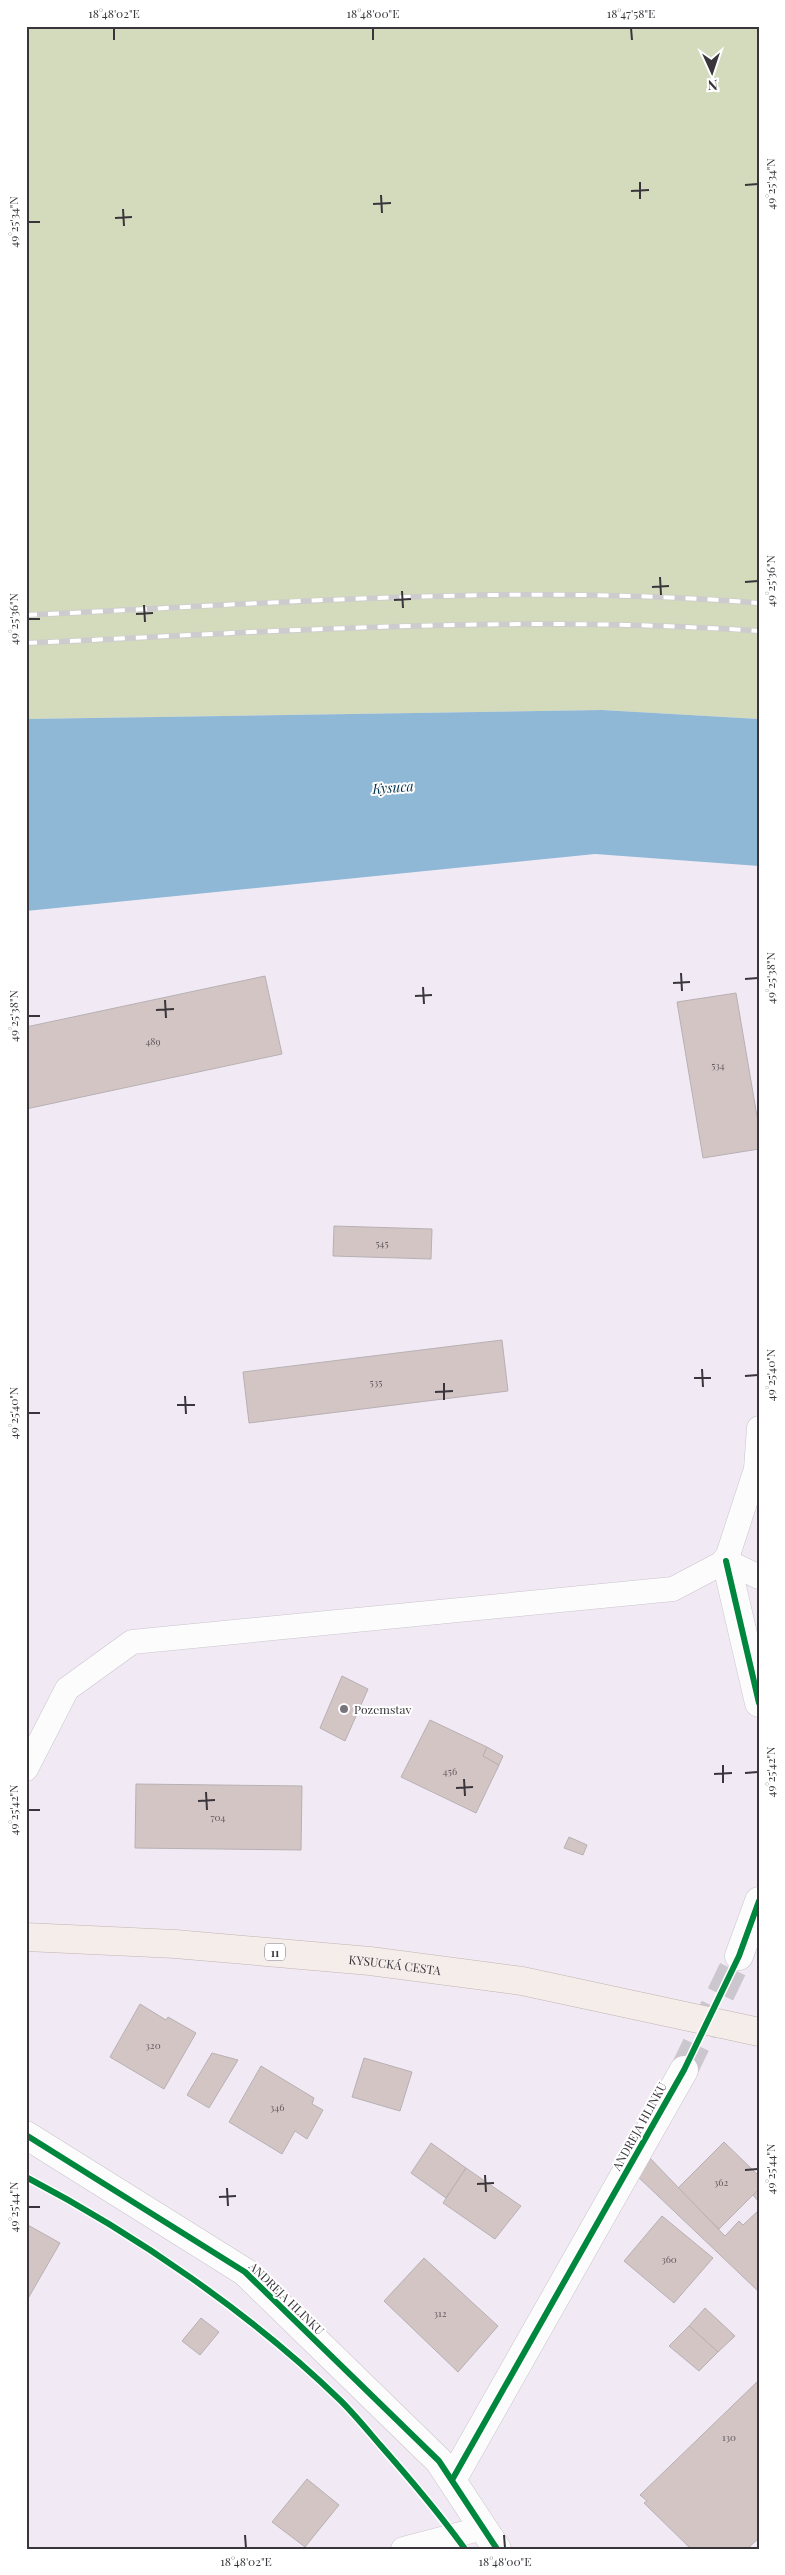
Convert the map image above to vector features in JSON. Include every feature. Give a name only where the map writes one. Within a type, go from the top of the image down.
[{"type":"main road","name":"KYSUCKÁ CESTA","points":[[26,1937],[175,1944],[370,1961],[522,1981],[759,2032]]},
{"type":"street","points":[[726,1561],[759,1703]]},
{"type":"street","points":[[739,1956],[759,1901]]},
{"type":"street","name":"ANDREJA HLINKU","points":[[452,2480],[684,2070]]},
{"type":"street","name":"ANDREJA HLINKU","points":[[27,2136],[246,2272],[439,2461],[490,2538]]},
{"type":"lane","points":[[26,1769],[67,1689],[132,1642],[673,1589],[726,1561],[756,1469],[759,1428]]},
{"type":"lane","points":[[726,1561],[759,1577]]},
{"type":"lane","points":[[403,2549],[490,2538]]},
{"type":"green space","points":[[26,26],[759,26],[759,719],[602,710],[26,719]]},
{"type":"water","name":"Kysuca","points":[[602,710],[759,719],[759,866],[595,854],[26,911],[26,719]]},
{"type":"building","points":[[265,976],[282,1054],[26,1109],[26,1027]]},
{"type":"building","points":[[736,993],[759,1128],[759,1149],[703,1158],[677,1002]]},
{"type":"building","points":[[334,1226],[432,1229],[431,1259],[333,1256]]},
{"type":"building","points":[[502,1340],[508,1391],[249,1423],[243,1372]]},
{"type":"building","name":"Pozemstav","points":[[342,1676],[368,1689],[345,1741],[320,1728]]},
{"type":"building","points":[[430,1720],[487,1747],[483,1756],[499,1765],[476,1813],[401,1777]]},
{"type":"building","points":[[487,1747],[503,1756],[499,1765],[483,1756]]},
{"type":"building","points":[[136,1784],[302,1786],[301,1850],[135,1848]]},
{"type":"building","points":[[569,1837],[587,1845],[583,1855],[564,1848]]},
{"type":"building","points":[[140,2004],[166,2020],[168,2017],[196,2033],[164,2089],[110,2057]]},
{"type":"building","points":[[212,2053],[238,2060],[209,2108],[187,2095]]},
{"type":"building","points":[[364,2058],[412,2072],[400,2111],[352,2097]]},
{"type":"building","points":[[261,2066],[314,2098],[312,2104],[323,2110],[307,2139],[295,2131],[282,2154],[229,2122]]},
{"type":"building","points":[[724,2142],[759,2176],[759,2189],[719,2229],[678,2188]]},
{"type":"building","points":[[431,2143],[466,2168],[446,2198],[411,2173]]},
{"type":"building","points":[[647,2155],[725,2236],[739,2221],[743,2225],[759,2210],[759,2292],[635,2174]]},
{"type":"building","points":[[466,2168],[521,2206],[495,2239],[443,2203]]},
{"type":"building","points":[[759,2189],[759,2202],[753,2195]]},
{"type":"building","points":[[662,2216],[713,2258],[674,2303],[624,2261]]},
{"type":"building","points":[[26,2224],[60,2243],[26,2302]]},
{"type":"building","points":[[424,2258],[498,2326],[458,2372],[384,2301]]},
{"type":"building","points":[[705,2308],[735,2336],[718,2352],[689,2326]]},
{"type":"building","points":[[201,2318],[219,2332],[200,2355],[182,2341]]},
{"type":"building","points":[[689,2326],[718,2352],[699,2371],[669,2346]]},
{"type":"building","points":[[759,2380],[759,2538],[747,2549],[691,2549],[644,2503],[647,2501],[640,2495]]},
{"type":"building","points":[[307,2479],[339,2505],[305,2547],[272,2522]]},
{"type":"tunnel","points":[[684,2070],[739,1956]]},
{"type":"railway","points":[[26,615],[392,597],[484,595],[667,597],[759,603]]},
{"type":"railway","points":[[26,643],[392,626],[484,624],[667,626],[759,631]]},
{"type":"cycle path","points":[[726,1561],[759,1703]]},
{"type":"cycle path","points":[[452,2480],[684,2070],[739,1956],[759,1901]]},
{"type":"cycle path","points":[[26,2135],[245,2272],[439,2461],[497,2549]]},
{"type":"cycle path","points":[[26,2177],[109,2224],[191,2278],[231,2307],[307,2369],[351,2412],[445,2522],[465,2549]]},
{"type":"place","name":"Pozemstav","points":[[344,1709]]}]
